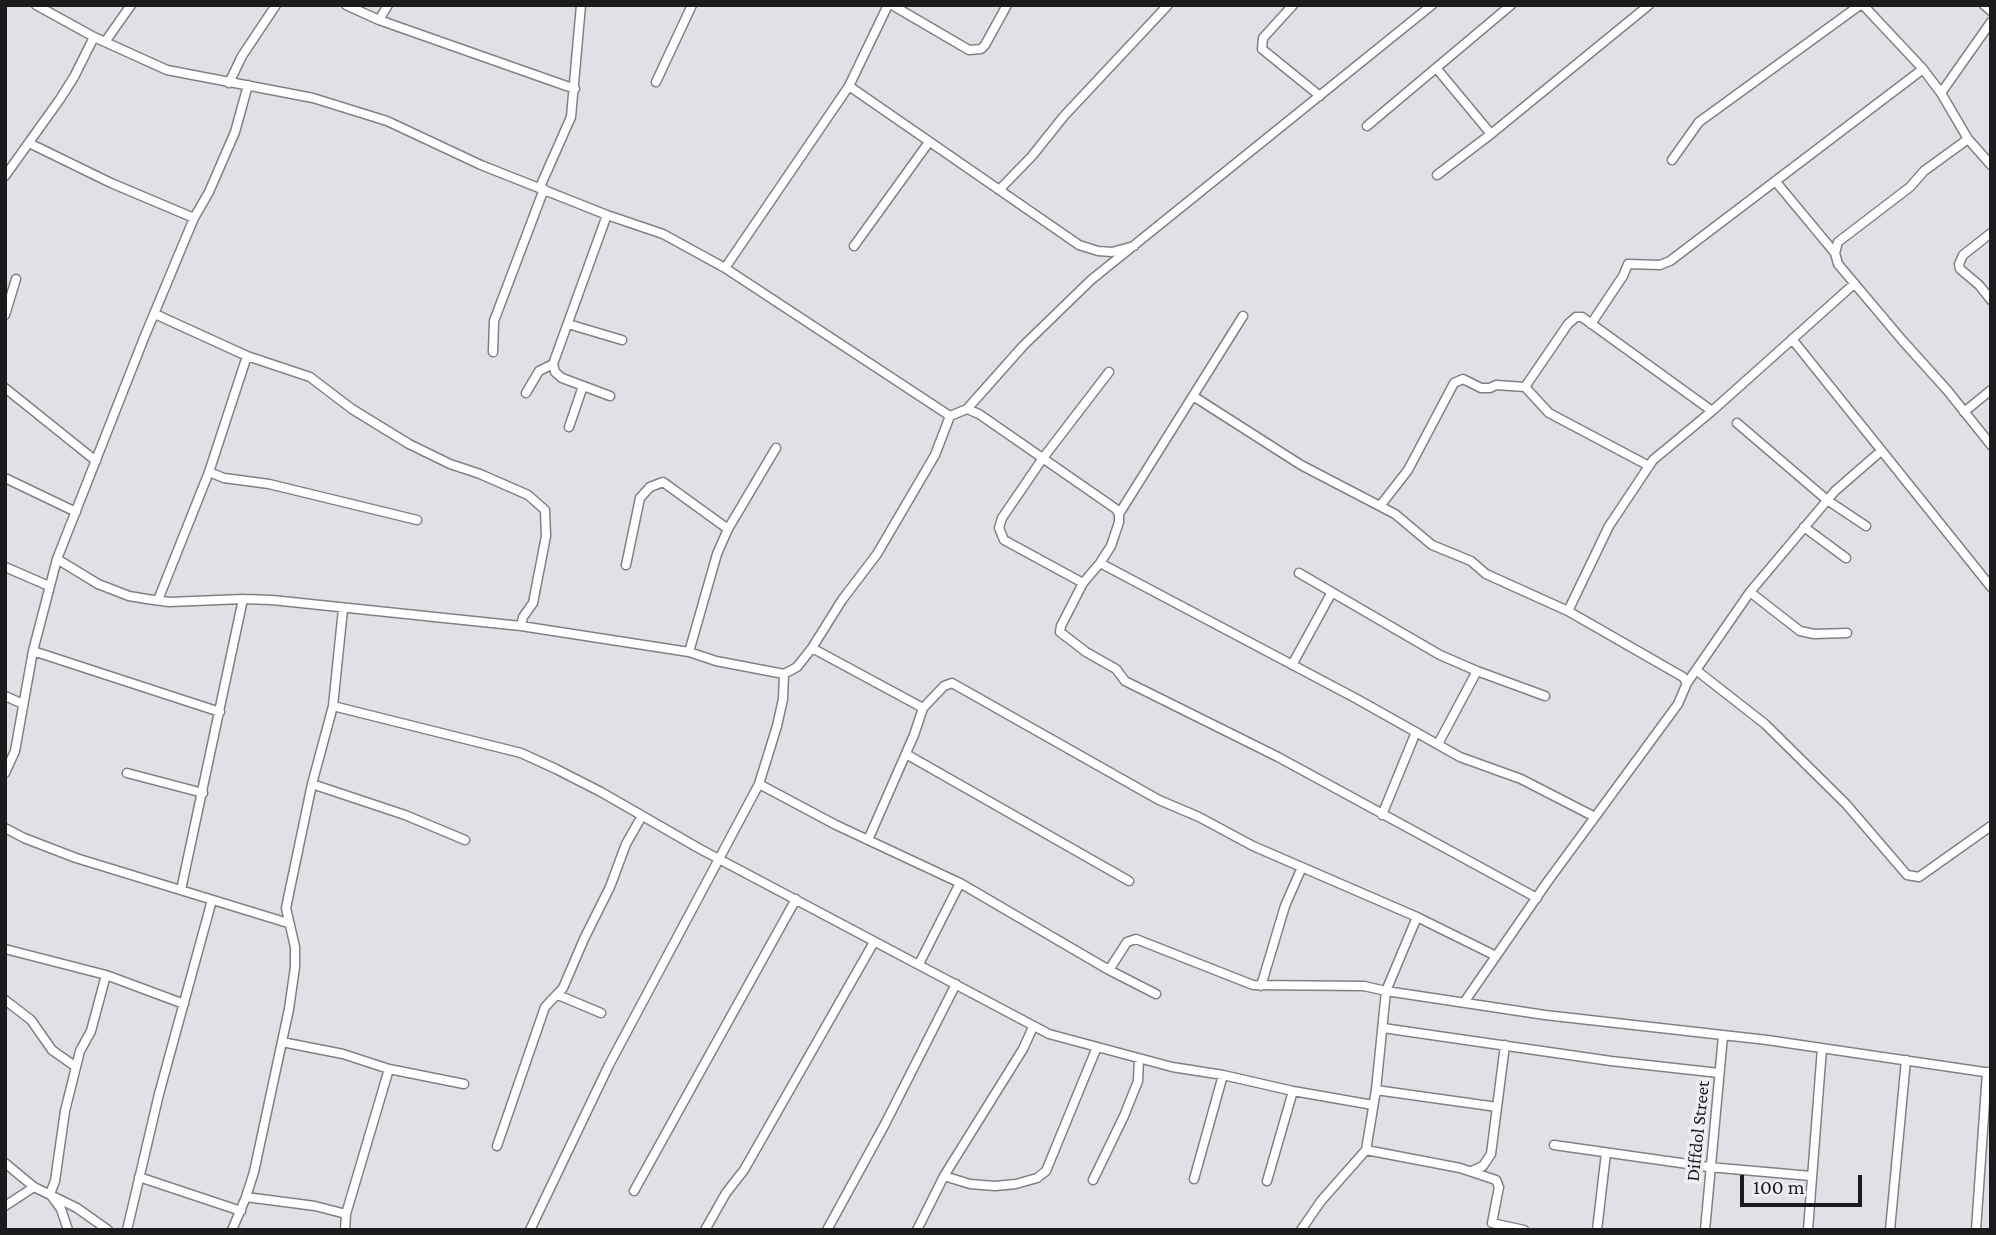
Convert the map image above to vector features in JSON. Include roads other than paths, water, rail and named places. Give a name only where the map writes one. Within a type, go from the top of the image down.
[{"type":"street","points":[[36,5],[94,37],[167,69],[313,98],[387,121],[481,165],[663,234],[726,268],[950,416]]},
{"type":"street","points":[[105,42],[131,5]]},
{"type":"street","points":[[229,83],[242,56],[276,5]]},
{"type":"street","points":[[346,5],[379,20],[575,89]]},
{"type":"street","points":[[379,20],[388,5]]},
{"type":"street","points":[[493,352],[494,320],[571,117],[581,5]]},
{"type":"street","points":[[656,82],[692,5]]},
{"type":"street","points":[[726,268],[849,86],[890,5],[969,50],[985,46],[1007,5]]},
{"type":"street","points":[[999,190],[1168,5]]},
{"type":"street","points":[[1293,5],[1263,38],[1262,48],[1320,96]]},
{"type":"street","points":[[57,559],[112,590],[158,600],[198,602],[243,599],[521,626],[689,652],[716,661],[784,674],[797,667],[812,648],[842,600],[877,554],[935,455],[950,416],[967,409],[1023,346],[1091,280],[1432,5]]},
{"type":"street","points":[[1367,126],[1511,5]]},
{"type":"street","points":[[1437,175],[1649,5]]},
{"type":"street","points":[[1672,160],[1699,122],[1861,5],[1923,69],[1941,93],[1968,139],[1991,165]]},
{"type":"street","points":[[1984,5],[1991,11]]},
{"type":"street","points":[[1941,93],[1991,22]]},
{"type":"street","points":[[5,176],[74,77],[94,37]]},
{"type":"street","points":[[1437,69],[1491,134]]},
{"type":"street","points":[[1591,324],[1628,264],[1660,265],[1670,261],[1923,69]]},
{"type":"street","points":[[5,773],[15,751],[33,651],[57,559],[194,218],[209,192],[235,132],[248,85]]},
{"type":"street","points":[[849,86],[1079,245],[1112,252],[1136,246]]},
{"type":"street","points":[[1835,253],[1838,242],[1910,187],[1924,171],[1968,139]]},
{"type":"street","points":[[854,246],[929,142]]},
{"type":"street","points":[[29,143],[111,183],[194,218]]},
{"type":"street","points":[[1776,182],[1835,253],[1838,264],[1854,284],[1948,390],[1991,445]]},
{"type":"street","points":[[607,215],[553,364],[555,372],[562,378],[610,396]]},
{"type":"street","points":[[1991,233],[1963,255],[1959,264],[1960,269],[1979,285],[1991,300]]},
{"type":"street","points":[[5,315],[16,279]]},
{"type":"street","points":[[1568,611],[1609,526],[1653,460],[1854,284]]},
{"type":"street","points":[[155,314],[247,356],[310,377],[352,410],[408,444],[528,495],[545,510],[546,536],[533,603],[523,617],[521,626]]},
{"type":"street","points":[[1243,316],[1119,514],[1115,536],[1100,564],[1083,583],[1060,632],[1112,666],[1125,681],[1278,757],[1537,898]]},
{"type":"street","points":[[1525,387],[1568,324],[1576,317],[1582,317],[1712,411]]},
{"type":"street","points":[[568,324],[622,340]]},
{"type":"street","points":[[1792,340],[1991,587]]},
{"type":"street","points":[[158,600],[209,472],[247,356]]},
{"type":"street","points":[[526,393],[539,371],[553,364]]},
{"type":"street","points":[[1083,583],[1004,540],[999,528],[1002,518],[1043,458],[1109,372]]},
{"type":"street","points":[[1380,506],[1408,470],[1457,380],[1463,379],[1481,388],[1496,385],[1525,387],[1549,413],[1649,466]]},
{"type":"street","points":[[569,427],[583,386]]},
{"type":"street","points":[[5,388],[96,461]]},
{"type":"street","points":[[1964,412],[1991,390]]},
{"type":"street","points":[[1193,396],[1301,465],[1402,518],[1432,545],[1471,561],[1486,574],[1568,611],[1684,677],[1687,683]]},
{"type":"street","points":[[967,409],[979,414],[1043,458],[1116,509],[1119,514]]},
{"type":"street","points":[[1737,423],[1827,500],[1866,526]]},
{"type":"street","points":[[689,652],[717,554],[728,529],[776,448]]},
{"type":"street","points":[[1465,1001],[1678,704],[1687,683],[1750,592],[1827,500],[1881,451]]},
{"type":"street","points":[[209,472],[224,478],[269,484],[416,520]]},
{"type":"street","points":[[5,478],[76,512]]},
{"type":"street","points":[[626,565],[639,498],[650,487],[663,482],[728,529]]},
{"type":"street","points":[[1804,527],[1846,558]]},
{"type":"street","points":[[1100,564],[1460,757],[1521,779],[1595,817]]},
{"type":"street","points":[[5,567],[49,586]]},
{"type":"street","points":[[1299,573],[1440,654],[1477,671],[1545,695]]},
{"type":"street","points":[[1750,592],[1800,631],[1814,634],[1847,633]]},
{"type":"street","points":[[1292,665],[1332,593]]},
{"type":"street","points":[[181,890],[243,599]]},
{"type":"street","points":[[232,1230],[246,1198],[263,1135],[282,1042],[295,967],[295,947],[286,908],[312,784],[333,706],[343,609]]},
{"type":"street","points":[[812,648],[923,708]]},
{"type":"street","points":[[33,651],[220,712]]},
{"type":"street","points":[[1696,670],[1765,724],[1846,804],[1907,875],[1919,877],[1991,826]]},
{"type":"street","points":[[1438,744],[1477,671]]},
{"type":"street","points":[[530,1230],[609,1065],[759,784],[777,726],[783,699],[784,674]]},
{"type":"street","points":[[868,840],[923,708],[944,686],[952,683],[1160,800],[1302,867],[1417,917],[1496,956]]},
{"type":"street","points":[[5,696],[23,704]]},
{"type":"street","points":[[333,706],[521,753],[601,792],[1032,1027],[1139,1059],[1373,1105]]},
{"type":"street","points":[[1382,815],[1416,732]]},
{"type":"street","points":[[906,754],[1129,881]]},
{"type":"street","points":[[127,773],[203,793]]},
{"type":"street","points":[[312,784],[466,840]]},
{"type":"street","points":[[759,784],[960,883],[1109,970],[1156,994]]},
{"type":"street","points":[[497,1146],[545,1007],[563,988],[610,887],[626,844],[642,816]]},
{"type":"street","points":[[5,828],[76,858],[288,923]]},
{"type":"street","points":[[1261,986],[1281,916],[1302,867]]},
{"type":"street","points":[[919,964],[960,883]]},
{"type":"street","points":[[634,1191],[796,899]]},
{"type":"street","points":[[127,1230],[212,900]]},
{"type":"street","points":[[1301,1230],[1321,1201],[1366,1150],[1376,1090],[1386,991],[1417,917]]},
{"type":"street","points":[[1109,970],[1127,943],[1136,939],[1253,985],[1364,986],[1545,1015],[1822,1048],[1989,1073],[1976,1230]]},
{"type":"street","points":[[705,1230],[726,1193],[750,1160],[874,942]]},
{"type":"street","points":[[5,949],[106,975],[184,1004]]},
{"type":"street","points":[[50,1194],[55,1181],[65,1111],[80,1051],[91,1031],[106,975]]},
{"type":"street","points":[[827,1230],[885,1124],[956,984]]},
{"type":"street","points":[[558,995],[601,1013]]},
{"type":"street","points":[[5,1000],[31,1020],[52,1050],[76,1067]]},
{"type":"street","points":[[918,1230],[944,1176],[1023,1049],[1032,1027]]},
{"type":"street","points":[[1383,1028],[1611,1061],[1719,1073]]},
{"type":"street","name":"Diffdol Street","points":[[1705,1230],[1723,1036]]},
{"type":"street","points":[[282,1042],[343,1054],[389,1069],[464,1084]]},
{"type":"street","points":[[1472,1171],[1489,1161],[1505,1045]]},
{"type":"street","points":[[944,1176],[970,1184],[996,1186],[1037,1178],[1046,1171],[1097,1047]]},
{"type":"street","points":[[1808,1230],[1822,1048]]},
{"type":"street","points":[[1093,1180],[1138,1082],[1139,1059]]},
{"type":"street","points":[[1890,1230],[1906,1059]]},
{"type":"street","points":[[345,1230],[346,1214],[389,1069]]},
{"type":"street","points":[[1194,1179],[1223,1075]]},
{"type":"street","points":[[1376,1090],[1497,1107]]},
{"type":"street","points":[[1267,1181],[1293,1091]]},
{"type":"street","points":[[1554,1145],[1709,1167],[1811,1175]]},
{"type":"street","points":[[1366,1150],[1472,1171],[1496,1180],[1499,1188],[1492,1223],[1524,1230]]},
{"type":"street","points":[[1597,1230],[1606,1153]]},
{"type":"street","points":[[5,1163],[34,1186],[77,1208],[108,1230]]},
{"type":"street","points":[[139,1177],[241,1211]]},
{"type":"street","points":[[5,1206],[34,1186]]},
{"type":"street","points":[[50,1194],[61,1209],[68,1230]]},
{"type":"street","points":[[246,1198],[315,1206],[346,1214]]}]
